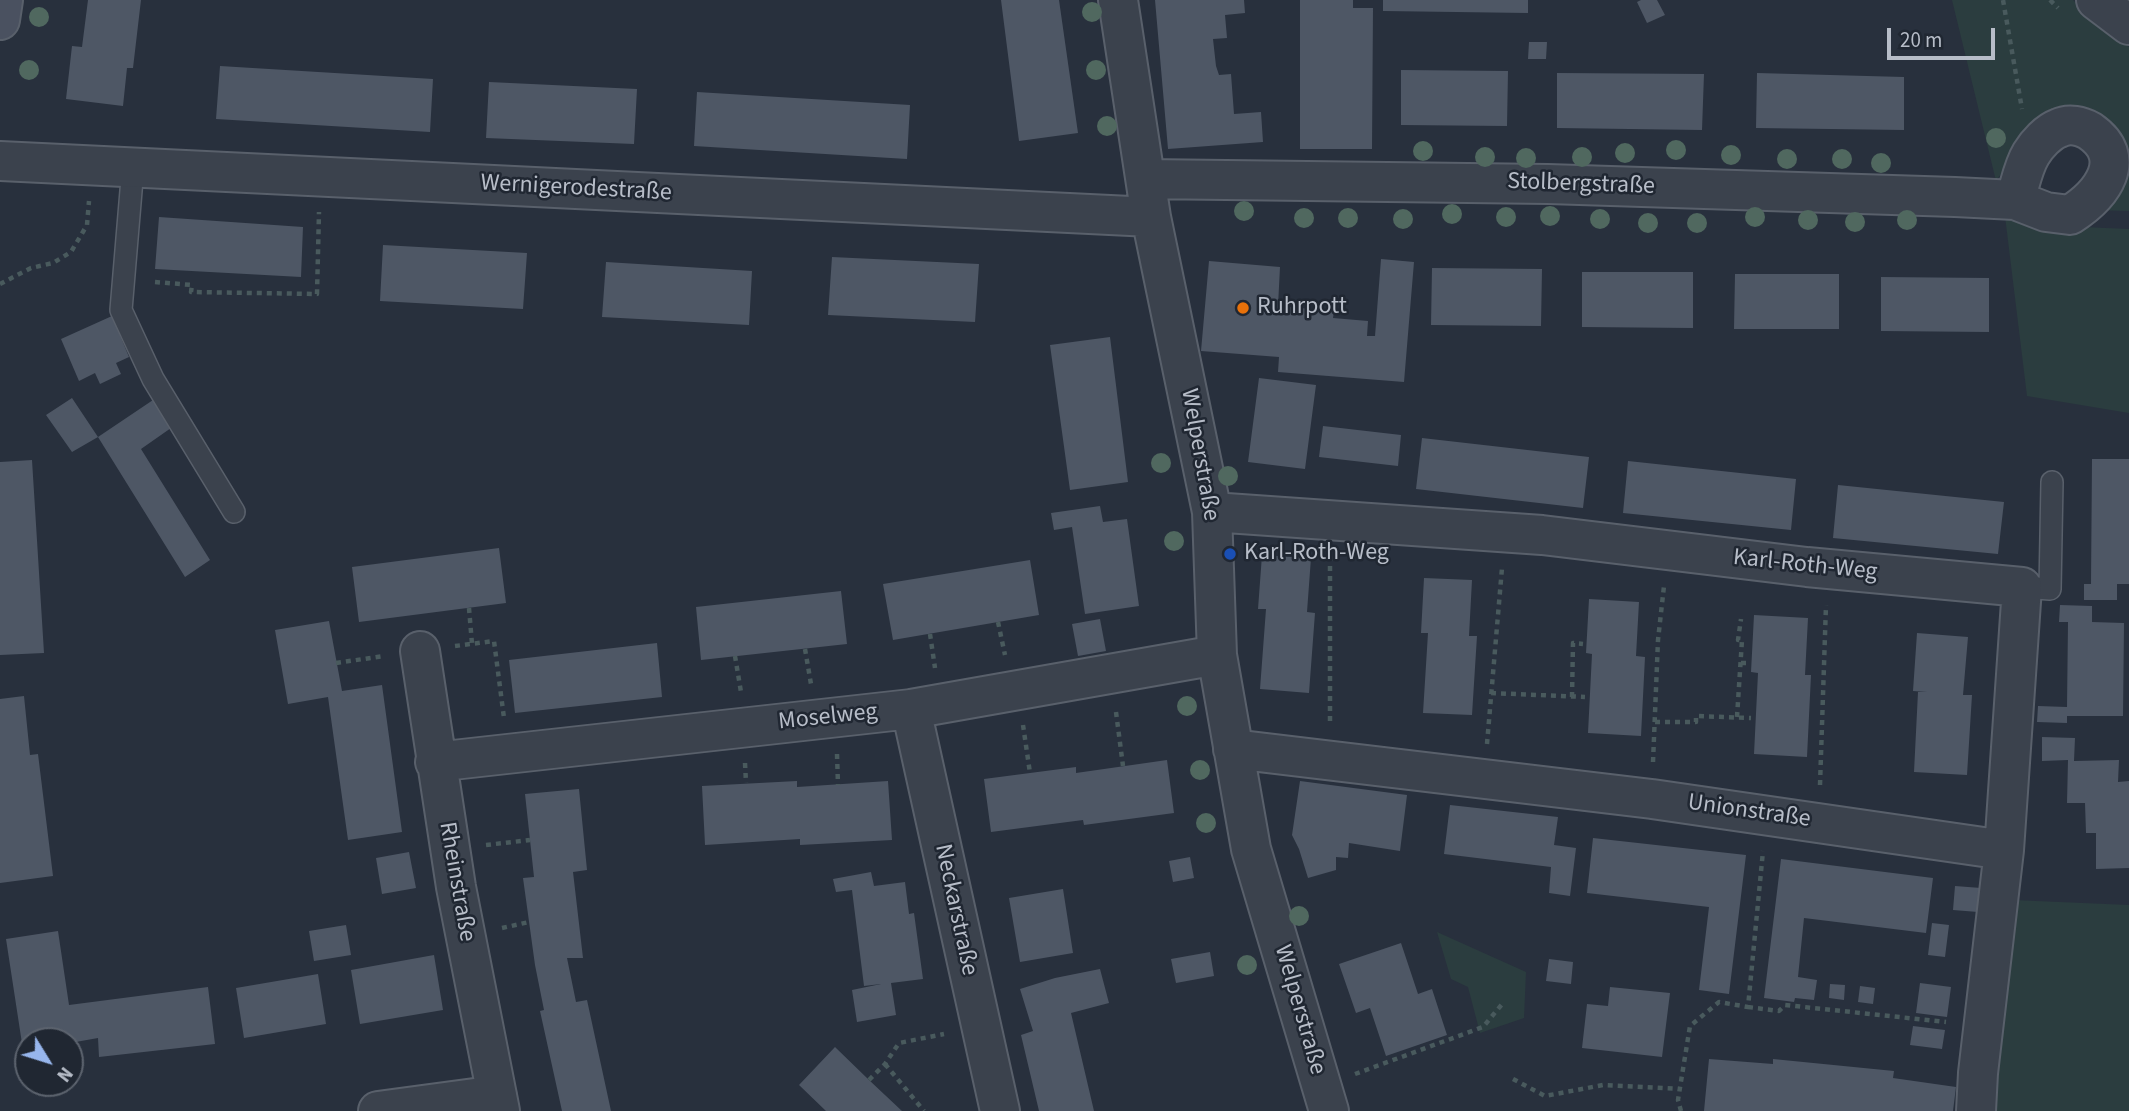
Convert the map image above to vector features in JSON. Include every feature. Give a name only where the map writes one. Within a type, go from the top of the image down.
[{"type":"main road","points":[[0,20],[3,0]]},
{"type":"street","name":"Welperstraße","points":[[1118,0],[1151,217],[1212,512],[1217,655],[1251,849],[1325,1099]]},
{"type":"street","points":[[2096,0],[2129,25]]},
{"type":"street","name":"Stolbergstraße","points":[[1146,179],[1534,183],[2015,200],[2046,212],[2070,215],[2099,195],[2112,173],[2116,160],[2107,142],[2086,129],[2071,125],[2050,133],[2030,155],[2015,200]]},
{"type":"street","name":"Wernigerodestraße","points":[[0,161],[1151,217]]},
{"type":"street","name":"Karl-Roth-Weg","points":[[1212,512],[1505,532],[1827,569],[2022,587]]},
{"type":"street","points":[[1976,1111],[2004,850],[2022,587]]},
{"type":"street","name":"Rheinstraße","points":[[404,654],[435,762],[456,887],[499,1103]]},
{"type":"street","name":"Moselweg","points":[[435,762],[911,709],[1217,655]]},
{"type":"street","name":"Neckarstraße","points":[[911,709],[1000,1111]]},
{"type":"street","name":"Unionstraße","points":[[1233,749],[1767,814],[2004,850]]},
{"type":"street","points":[[378,1111],[499,1103]]},
{"type":"lane","points":[[132,167],[121,310],[153,379],[234,512]]},
{"type":"lane","name":"Karl-Roth-Weg","points":[[2022,587],[2050,589],[2052,482]]},
{"type":"path","points":[[2003,0],[2030,155]]},
{"type":"path","points":[[0,285],[31,268],[53,262],[71,252],[87,225],[93,166]]},
{"type":"path","points":[[155,282],[192,285],[191,292],[317,294],[320,176]]},
{"type":"path","points":[[1330,761],[1331,520]]},
{"type":"path","points":[[1485,779],[1505,532]]},
{"type":"path","points":[[1652,799],[1658,640],[1668,550]]},
{"type":"path","points":[[1819,822],[1827,569]]},
{"type":"path","points":[[469,608],[472,644],[494,640],[509,753]]},
{"type":"path","points":[[1737,718],[1742,640],[1738,640],[1741,619]]},
{"type":"path","points":[[1572,697],[1573,643],[1583,644]]},
{"type":"path","points":[[337,663],[404,654]]},
{"type":"path","points":[[1741,663],[1749,663]]},
{"type":"path","points":[[1111,674],[1123,766]]},
{"type":"path","points":[[1018,690],[1030,773]]},
{"type":"path","points":[[1491,693],[1584,697]]},
{"type":"path","points":[[1655,722],[1696,722],[1696,716],[1751,718]]},
{"type":"path","points":[[1748,1007],[1767,814]]},
{"type":"path","points":[[1681,1111],[1678,1100],[1690,1026],[1719,1002],[1779,1012],[1785,1005],[1984,1026]]},
{"type":"path","points":[[1325,1099],[1483,1027],[1503,1003]]},
{"type":"path","points":[[869,1080],[885,1064],[899,1043],[981,1027]]},
{"type":"path","points":[[885,1064],[924,1111]]},
{"type":"path","points":[[1513,1079],[1545,1096],[1603,1086],[1680,1089]]},
{"type":"shaded area","points":[[1952,0],[2073,0],[2091,18],[2129,47],[2129,211],[2092,210],[2108,128],[2022,144],[1996,181]]},
{"type":"shaded area","points":[[2004,208],[2059,226],[2129,229],[2129,413],[2027,396]]},
{"type":"shaded area","points":[[2013,900],[2129,905],[2129,1111],[1991,1111]]},
{"type":"shaded area","points":[[1437,932],[1526,972],[1524,1018],[1480,1033],[1468,987],[1451,979]]},
{"type":"building","points":[[88,0],[141,0],[133,68],[127,68],[123,106],[66,99],[72,46],[82,47]]},
{"type":"building","points":[[1001,0],[1059,0],[1078,133],[1019,141]]},
{"type":"building","points":[[1155,0],[1244,0],[1245,13],[1225,15],[1227,38],[1213,39],[1216,66],[1219,75],[1231,74],[1234,114],[1261,112],[1263,142],[1168,149]]},
{"type":"building","points":[[1300,0],[1353,0],[1353,8],[1373,8],[1372,149],[1300,149]]},
{"type":"building","points":[[1383,0],[1528,0],[1528,13],[1383,11]]},
{"type":"building","points":[[1657,0],[1665,15],[1647,23],[1637,2]]},
{"type":"building","points":[[1529,42],[1547,42],[1546,59],[1528,59]]},
{"type":"building","points":[[220,66],[433,79],[430,132],[216,119]]},
{"type":"building","points":[[1401,70],[1508,71],[1507,126],[1401,125]]},
{"type":"building","points":[[1557,73],[1704,74],[1702,130],[1557,128]]},
{"type":"building","points":[[1757,73],[1904,77],[1904,130],[1756,128]]},
{"type":"building","points":[[489,82],[637,89],[634,144],[486,138]]},
{"type":"building","points":[[697,92],[910,105],[907,159],[694,146]]},
{"type":"building","points":[[159,217],[303,227],[301,277],[155,269]]},
{"type":"building","points":[[383,245],[527,253],[523,309],[380,301]]},
{"type":"building","points":[[832,257],[979,264],[975,322],[828,315]]},
{"type":"building","points":[[1381,259],[1414,262],[1404,382],[1278,372],[1279,357],[1201,351],[1209,261],[1280,267],[1278,306],[1334,311],[1333,318],[1368,321],[1367,336],[1375,336]]},
{"type":"building","points":[[606,262],[752,271],[749,325],[602,317]]},
{"type":"building","points":[[1432,268],[1542,269],[1541,326],[1431,325]]},
{"type":"building","points":[[1582,272],[1693,272],[1693,328],[1582,327]]},
{"type":"building","points":[[1735,274],[1839,274],[1839,329],[1734,329]]},
{"type":"building","points":[[1881,277],[1989,278],[1989,332],[1881,331]]},
{"type":"building","points":[[112,316],[129,357],[116,363],[121,374],[100,384],[95,373],[79,381],[61,339]]},
{"type":"building","points":[[1110,337],[1128,482],[1070,490],[1050,345]]},
{"type":"building","points":[[1259,378],[1316,385],[1305,469],[1248,462]]},
{"type":"building","points":[[72,398],[98,437],[72,452],[46,415]]},
{"type":"building","points":[[153,400],[171,428],[141,449],[210,560],[185,577],[98,437]]},
{"type":"building","points":[[1323,426],[1401,435],[1398,466],[1319,457]]},
{"type":"building","points":[[1422,438],[1589,457],[1583,508],[1416,489]]},
{"type":"building","points":[[2092,459],[2129,459],[2129,584],[2117,584],[2117,600],[2084,600],[2084,584],[2091,584]]},
{"type":"building","points":[[32,460],[44,653],[0,655],[0,462]]},
{"type":"building","points":[[1628,461],[1796,479],[1791,530],[1623,513]]},
{"type":"building","points":[[1838,485],[2004,502],[1998,554],[1833,538]]},
{"type":"building","points":[[1100,506],[1103,522],[1127,519],[1139,606],[1085,614],[1072,527],[1054,530],[1051,513]]},
{"type":"building","points":[[499,548],[506,603],[359,622],[352,567]]},
{"type":"building","points":[[1262,555],[1311,558],[1307,612],[1315,613],[1309,693],[1260,689],[1266,609],[1258,609]]},
{"type":"building","points":[[1030,560],[1039,615],[893,640],[883,584]]},
{"type":"building","points":[[1424,578],[1472,580],[1469,636],[1477,636],[1472,715],[1423,713],[1428,633],[1421,633]]},
{"type":"building","points":[[841,591],[847,644],[701,660],[696,607]]},
{"type":"building","points":[[1589,599],[1639,602],[1636,656],[1645,657],[1641,736],[1588,733],[1592,654],[1586,653]]},
{"type":"building","points":[[2060,605],[2092,606],[2092,622],[2124,623],[2123,716],[2067,716],[2067,723],[2037,722],[2038,706],[2067,707],[2068,622],[2059,622]]},
{"type":"building","points":[[1754,615],[1808,618],[1805,675],[1811,675],[1807,757],[1754,754],[1758,673],[1751,672]]},
{"type":"building","points":[[1100,619],[1106,651],[1078,656],[1072,624]]},
{"type":"building","points":[[329,621],[342,691],[382,685],[402,832],[348,840],[328,697],[288,704],[275,630]]},
{"type":"building","points":[[1917,633],[1968,637],[1963,695],[1972,695],[1967,775],[1914,772],[1918,692],[1927,692],[1913,691]]},
{"type":"building","points":[[657,643],[662,697],[515,713],[509,660]]},
{"type":"building","points":[[24,696],[30,755],[38,754],[53,876],[0,883],[0,699]]},
{"type":"building","points":[[2042,737],[2075,738],[2074,761],[2119,760],[2118,782],[2129,781],[2129,868],[2096,869],[2096,833],[2086,833],[2085,803],[2067,803],[2068,760],[2042,761]]},
{"type":"building","points":[[1167,760],[1174,813],[1084,825],[1083,820],[991,832],[984,779],[1076,767],[1076,773]]},
{"type":"building","points":[[797,781],[797,787],[888,781],[892,840],[800,845],[800,839],[705,845],[702,786]]},
{"type":"building","points":[[1300,781],[1407,795],[1400,851],[1349,843],[1348,858],[1336,857],[1336,870],[1308,878],[1292,835]]},
{"type":"building","points":[[579,789],[587,870],[573,872],[583,958],[567,958],[576,1002],[587,1000],[611,1111],[562,1111],[540,1011],[544,1010],[523,878],[534,877],[525,794]]},
{"type":"building","points":[[1450,805],[1558,817],[1554,845],[1576,848],[1570,896],[1549,893],[1551,867],[1444,854]]},
{"type":"building","points":[[1593,838],[1746,855],[1729,994],[1699,990],[1709,907],[1587,893]]},
{"type":"building","points":[[409,852],[416,888],[382,894],[376,858]]},
{"type":"building","points":[[1190,857],[1194,878],[1173,882],[1169,861]]},
{"type":"building","points":[[1781,859],[1933,878],[1926,933],[1804,918],[1798,977],[1817,980],[1814,1000],[1795,998],[1794,1002],[1764,998]]},
{"type":"building","points":[[871,872],[874,886],[905,882],[909,914],[914,913],[923,979],[891,983],[896,1015],[857,1022],[852,990],[881,984],[864,986],[852,890],[836,892],[833,879]]},
{"type":"building","points":[[1955,886],[1981,888],[1978,912],[1953,910]]},
{"type":"building","points":[[1063,889],[1073,953],[1020,962],[1009,898]]},
{"type":"building","points":[[1932,923],[1949,925],[1945,957],[1928,955]]},
{"type":"building","points":[[346,925],[351,955],[314,961],[309,931]]},
{"type":"building","points":[[58,931],[69,1005],[208,987],[215,1044],[99,1057],[98,1038],[84,1040],[84,1027],[19,1027],[6,939]]},
{"type":"building","points":[[1401,943],[1418,994],[1432,989],[1447,1035],[1386,1056],[1370,1008],[1356,1013],[1339,964]]},
{"type":"building","points":[[1210,952],[1214,976],[1176,983],[1171,959]]},
{"type":"building","points":[[434,955],[443,1010],[360,1024],[351,970]]},
{"type":"building","points":[[1549,959],[1573,962],[1571,984],[1546,981]]},
{"type":"building","points":[[1100,969],[1109,1003],[1071,1013],[1094,1111],[1039,1111],[1021,1035],[1033,1031],[1020,989],[1055,978]]},
{"type":"building","points":[[318,974],[326,1024],[244,1038],[236,988]]},
{"type":"building","points":[[1920,983],[1951,987],[1947,1017],[1916,1013]]},
{"type":"building","points":[[1830,984],[1845,985],[1844,1000],[1829,998]]},
{"type":"building","points":[[1860,986],[1875,988],[1873,1004],[1858,1002]]},
{"type":"building","points":[[1610,987],[1670,993],[1662,1057],[1582,1048],[1587,1004],[1608,1006]]},
{"type":"building","points":[[1913,1026],[1945,1030],[1942,1049],[1910,1045]]},
{"type":"building","points":[[835,1047],[902,1111],[826,1111],[799,1085]]},
{"type":"building","points":[[1709,1059],[1773,1064],[1773,1059],[1894,1071],[1893,1078],[1956,1087],[1953,1111],[1704,1111]]},
{"type":"place","name":"Ruhrpott","points":[[1243,308]]},
{"type":"place","name":"Karl-Roth-Weg","points":[[1230,554]]}]
